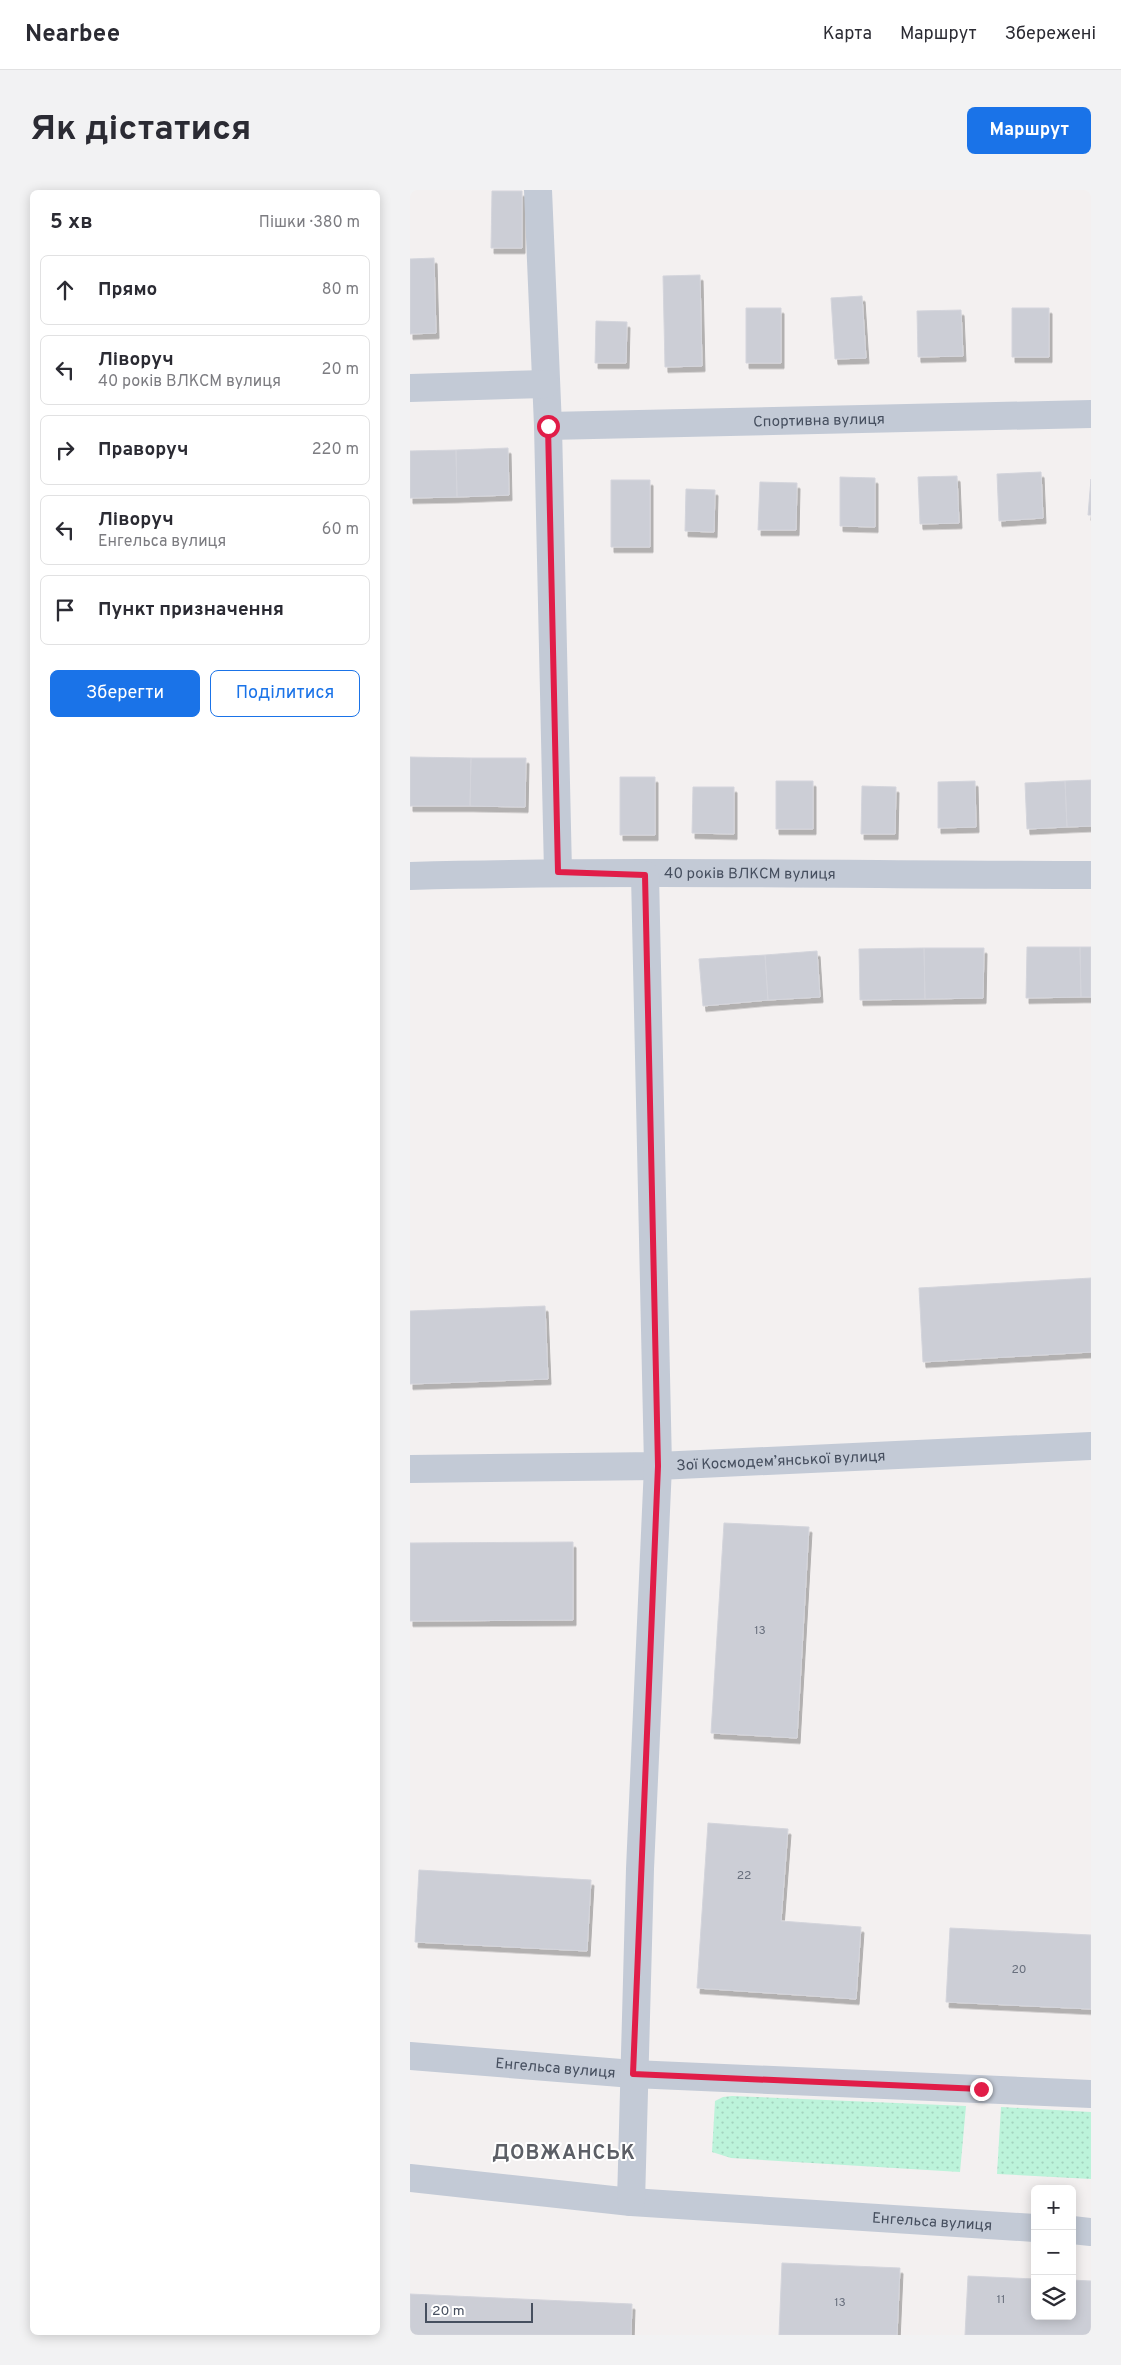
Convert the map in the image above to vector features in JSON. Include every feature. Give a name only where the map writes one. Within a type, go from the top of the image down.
[{"type":"street","points":[[538,190],[548,426],[558,872]]},
{"type":"street","points":[[410,388],[545,384]]},
{"type":"street","name":"Спортивна вулиця","points":[[548,426],[1091,414]]},
{"type":"street","name":"40 років ВЛКСМ вулиця","points":[[410,876],[558,872],[645,875],[1091,875]]},
{"type":"street","points":[[631,2202],[633,2074],[658,1466],[645,875]]},
{"type":"street","name":"Зої Космодем’янської вулиця","points":[[410,1469],[658,1466],[1091,1446]]},
{"type":"street","name":"Енгельса вулиця","points":[[410,2056],[633,2074],[1091,2094]]},
{"type":"street","name":"Енгельса вулиця","points":[[410,2178],[631,2202],[1031,2228]]},
{"type":"street","points":[[1076,2230],[1091,2232]]},
{"type":"green space","points":[[723,2097],[966,2106],[960,2172],[731,2158],[712,2152],[715,2101]]},
{"type":"green space","points":[[1001,2107],[1091,2112],[1091,2179],[997,2174]]},
{"type":"building","points":[[492,191],[522,191],[522,248],[491,248]]},
{"type":"building","points":[[434,258],[436,333],[410,334],[410,259]]},
{"type":"building","points":[[700,275],[702,366],[665,367],[663,276]]},
{"type":"building","points":[[862,296],[866,358],[835,359],[831,298]]},
{"type":"building","points":[[746,308],[781,308],[781,363],[746,363]]},
{"type":"building","points":[[1012,308],[1049,308],[1049,357],[1012,357]]},
{"type":"building","points":[[961,310],[963,356],[918,357],[917,311]]},
{"type":"building","points":[[596,321],[627,322],[626,363],[595,363]]},
{"type":"building","points":[[508,448],[509,495],[457,497],[456,450]]},
{"type":"building","points":[[456,450],[457,497],[410,498],[410,451]]},
{"type":"building","points":[[1041,472],[1043,518],[999,521],[997,474]]},
{"type":"building","points":[[957,476],[959,523],[920,524],[918,477]]},
{"type":"building","points":[[840,477],[875,478],[875,527],[840,526]]},
{"type":"building","points":[[1091,479],[1091,515],[1088,515]]},
{"type":"building","points":[[611,480],[650,480],[650,547],[611,547]]},
{"type":"building","points":[[760,482],[797,483],[796,530],[758,530]]},
{"type":"building","points":[[686,489],[715,490],[714,532],[685,531]]},
{"type":"building","points":[[410,757],[471,758],[470,806],[410,806]]},
{"type":"building","points":[[471,758],[526,758],[525,807],[470,806]]},
{"type":"building","points":[[620,777],[655,777],[655,835],[620,835]]},
{"type":"building","points":[[1091,780],[1091,826],[1067,827],[1065,781]]},
{"type":"building","points":[[776,781],[813,781],[813,829],[776,829]]},
{"type":"building","points":[[975,781],[976,827],[938,828],[938,782]]},
{"type":"building","points":[[1065,781],[1067,827],[1027,829],[1025,783]]},
{"type":"building","points":[[862,786],[896,787],[895,834],[861,834]]},
{"type":"building","points":[[693,787],[734,787],[734,834],[692,833]]},
{"type":"building","points":[[1027,947],[1080,947],[1081,997],[1026,998]]},
{"type":"building","points":[[1080,947],[1091,947],[1091,997],[1081,997]]},
{"type":"building","points":[[924,948],[984,948],[983,998],[925,999]]},
{"type":"building","points":[[924,948],[925,999],[860,1000],[859,949]]},
{"type":"building","points":[[817,951],[820,997],[768,1000],[765,955]]},
{"type":"building","points":[[765,955],[768,1000],[703,1006],[699,959]]},
{"type":"building","points":[[1091,1278],[1091,1352],[923,1362],[919,1288]]},
{"type":"building","points":[[545,1306],[548,1379],[410,1384],[410,1311]]},
{"type":"building","points":[[724,1523],[809,1527],[797,1738],[711,1733]]},
{"type":"building","points":[[573,1542],[573,1620],[410,1621],[410,1543]]},
{"type":"building","points":[[708,1823],[788,1829],[781,1921],[861,1927],[856,1999],[697,1988]]},
{"type":"building","points":[[419,1870],[591,1880],[587,1951],[415,1942]]},
{"type":"building","points":[[950,1928],[1091,1935],[1091,2009],[946,2002]]},
{"type":"building","points":[[782,2263],[900,2268],[897,2335],[779,2335]]},
{"type":"building","points":[[968,2276],[1031,2279],[1031,2320],[1076,2320],[1076,2280],[1091,2281],[1091,2335],[965,2335]]},
{"type":"building","points":[[410,2294],[632,2304],[631,2335],[410,2335]]},
{"type":"district","name":"ДОВЖАНСЬК","points":[[564,2152]]},
{"type":"route","points":[[548,426],[558,872],[645,875],[658,1466],[633,2074],[981,2089]]}]
